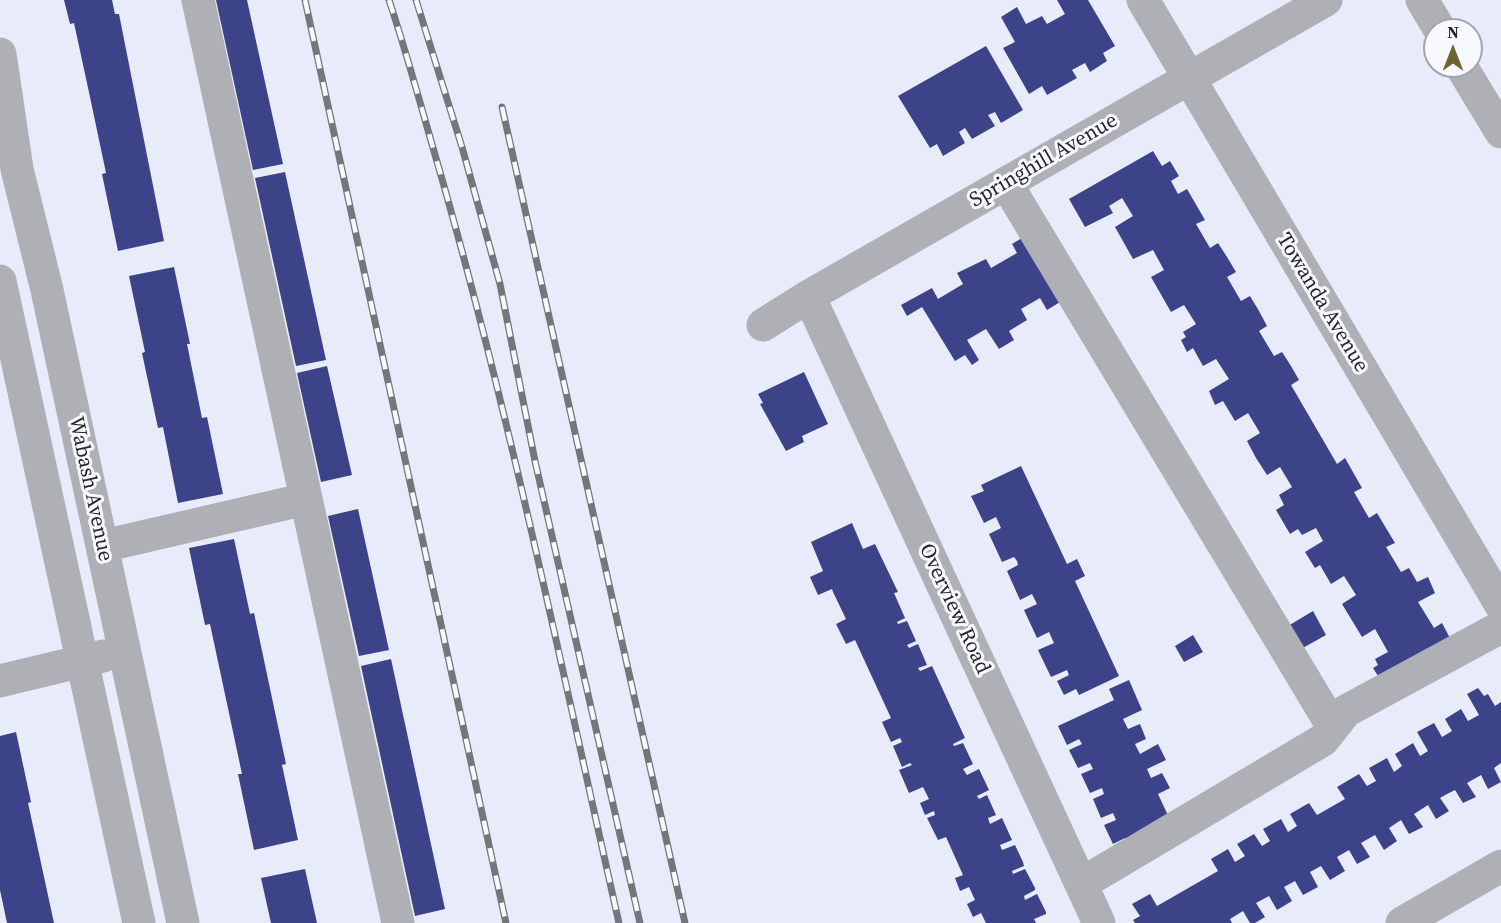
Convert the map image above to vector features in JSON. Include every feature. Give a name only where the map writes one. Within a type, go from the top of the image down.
[{"type":"street","points":[[198,0],[398,923]]},
{"type":"street","name":"Towanda Avenue","points":[[1143,0],[1501,605]]},
{"type":"street","name":"Springhill Avenue","points":[[763,325],[809,296],[1326,0]]},
{"type":"street","points":[[1422,0],[1433,18]]},
{"type":"street","name":"Wabash Avenue","points":[[0,54],[17,169],[47,290],[183,923]]},
{"type":"street","points":[[1468,78],[1501,132]]},
{"type":"street","points":[[1006,183],[1333,727]]},
{"type":"street","name":"Wabash Avenue","points":[[0,281],[139,923]]},
{"type":"street","name":"Overview Road","points":[[809,296],[1099,923]]},
{"type":"street","points":[[103,546],[306,499]]},
{"type":"street","points":[[1081,884],[1323,740],[1346,711],[1501,627]]},
{"type":"street","points":[[0,681],[125,652]]},
{"type":"street","points":[[1402,923],[1501,866]]},
{"type":"building","points":[[64,0],[112,0],[115,14],[119,14],[164,241],[118,251],[102,174],[106,173],[90,97],[74,23],[70,24]]},
{"type":"building","points":[[216,0],[247,0],[283,164],[253,170]]},
{"type":"building","points":[[1057,0],[1088,0],[1115,46],[1103,53],[1107,61],[1090,72],[1085,63],[1072,70],[1077,78],[1047,95],[1042,86],[1029,94],[1003,48],[1015,42],[1001,17],[1017,7],[1026,24],[1042,16],[1047,24],[1065,14]]},
{"type":"building","points":[[986,46],[1023,110],[1001,123],[995,112],[988,115],[995,126],[972,139],[965,128],[959,132],[965,143],[943,156],[937,144],[930,148],[898,96]]},
{"type":"building","points":[[1153,151],[1162,166],[1170,161],[1179,176],[1171,181],[1178,194],[1187,189],[1205,220],[1196,224],[1210,248],[1218,243],[1236,272],[1227,277],[1241,301],[1250,296],[1259,311],[1267,326],[1259,331],[1274,356],[1282,352],[1291,366],[1299,380],[1291,385],[1337,464],[1345,458],[1362,488],[1354,492],[1369,518],[1377,513],[1395,543],[1386,547],[1401,572],[1409,568],[1417,582],[1428,577],[1435,593],[1418,602],[1434,628],[1442,623],[1451,640],[1380,679],[1373,668],[1378,665],[1375,659],[1388,652],[1375,629],[1362,637],[1342,604],[1356,595],[1344,576],[1331,584],[1320,565],[1315,568],[1305,552],[1323,541],[1316,528],[1302,535],[1298,529],[1290,534],[1276,510],[1284,505],[1279,495],[1292,487],[1280,467],[1267,475],[1256,458],[1247,441],[1260,433],[1248,413],[1235,421],[1223,401],[1215,405],[1209,391],[1229,379],[1216,359],[1203,366],[1193,348],[1187,352],[1181,340],[1186,337],[1183,332],[1196,324],[1184,305],[1171,312],[1151,277],[1164,270],[1153,250],[1133,259],[1115,227],[1133,216],[1122,198],[1109,206],[1113,213],[1085,227],[1069,199]]},
{"type":"building","points":[[285,172],[326,360],[296,366],[255,178]]},
{"type":"building","points":[[1027,235],[1065,299],[1047,310],[1040,298],[1021,309],[1027,320],[1009,331],[1014,340],[999,349],[986,329],[967,340],[979,360],[972,365],[965,355],[955,361],[922,307],[907,316],[901,305],[932,288],[938,299],[963,284],[957,273],[986,259],[991,268],[1017,253],[1012,244]]},
{"type":"building","points":[[174,267],[202,418],[207,417],[223,494],[178,503],[163,427],[158,428],[129,276]]},
{"type":"building","points":[[327,366],[352,475],[321,482],[297,373]]},
{"type":"building","points":[[804,372],[828,424],[802,436],[804,442],[786,451],[760,404],[763,403],[758,394]]},
{"type":"building","points":[[1021,466],[1067,564],[1077,559],[1085,576],[1075,581],[1119,676],[1079,695],[1076,689],[1064,695],[1057,681],[1069,675],[1067,670],[1051,677],[1038,650],[1054,643],[1049,632],[1037,638],[1024,610],[1037,604],[1032,594],[1020,600],[1007,571],[1018,565],[1017,561],[1014,557],[1002,562],[989,534],[1001,528],[996,517],[984,523],[971,496],[984,491],[981,485]]},
{"type":"building","points":[[358,509],[389,650],[359,656],[328,516]]},
{"type":"building","points":[[852,523],[863,549],[875,544],[898,592],[894,593],[905,618],[897,622],[898,624],[907,621],[916,641],[907,645],[909,648],[918,644],[927,665],[918,668],[920,671],[932,666],[965,738],[953,744],[954,746],[963,743],[973,764],[963,769],[967,775],[979,769],[989,790],[977,796],[979,799],[987,795],[996,815],[988,818],[990,824],[1002,818],[1012,840],[1000,845],[1002,850],[1015,845],[1023,862],[1024,866],[1012,871],[1013,874],[1025,869],[1035,888],[1024,896],[1025,900],[1037,894],[1046,912],[1034,919],[1036,923],[986,923],[981,913],[973,917],[967,904],[975,900],[969,887],[960,891],[955,878],[963,875],[946,837],[938,840],[927,818],[935,815],[934,811],[925,815],[920,803],[929,799],[923,787],[909,793],[899,770],[912,765],[910,763],[902,767],[893,746],[902,742],[900,738],[891,742],[882,722],[891,718],[855,640],[846,644],[836,624],[846,619],[832,589],[818,595],[810,577],[823,571],[811,542]]},
{"type":"building","points":[[234,539],[250,614],[254,613],[286,764],[282,765],[298,840],[254,850],[238,774],[242,774],[210,624],[205,625],[189,548]]},
{"type":"building","points":[[1313,611],[1326,635],[1301,649],[1288,626]]},
{"type":"building","points":[[1193,635],[1203,652],[1184,662],[1175,646]]},
{"type":"building","points":[[391,659],[445,909],[415,916],[361,666]]},
{"type":"building","points":[[1129,680],[1142,710],[1123,719],[1128,729],[1140,724],[1146,739],[1135,744],[1140,754],[1158,744],[1166,760],[1147,769],[1151,778],[1162,773],[1170,788],[1158,794],[1172,824],[1128,845],[1125,838],[1113,844],[1104,825],[1116,820],[1113,813],[1101,818],[1093,799],[1104,794],[1102,788],[1090,793],[1081,774],[1093,769],[1090,763],[1078,768],[1069,750],[1082,744],[1079,739],[1067,745],[1058,726],[1114,700],[1109,689]]},
{"type":"building","points":[[1478,688],[1484,696],[1488,694],[1495,706],[1501,702],[1501,763],[1494,768],[1501,782],[1488,789],[1481,775],[1467,783],[1476,797],[1463,803],[1455,790],[1447,794],[1440,798],[1449,811],[1436,819],[1428,805],[1414,814],[1423,827],[1409,834],[1401,820],[1389,828],[1397,841],[1384,850],[1375,835],[1361,843],[1370,857],[1357,864],[1349,850],[1337,857],[1345,871],[1330,880],[1321,866],[1310,872],[1318,887],[1303,895],[1295,881],[1284,887],[1292,901],[1277,910],[1269,896],[1256,903],[1265,917],[1255,923],[1250,923],[1243,911],[1230,919],[1232,923],[1135,923],[1133,920],[1140,916],[1132,904],[1150,894],[1157,906],[1218,871],[1211,859],[1228,849],[1235,862],[1245,856],[1237,844],[1254,834],[1262,846],[1270,841],[1263,829],[1281,819],[1288,832],[1297,826],[1290,814],[1309,803],[1317,815],[1345,799],[1337,787],[1359,774],[1367,786],[1376,781],[1369,768],[1387,758],[1394,772],[1402,766],[1395,754],[1413,743],[1420,756],[1428,751],[1417,732],[1434,723],[1442,737],[1452,731],[1445,719],[1461,709],[1468,721],[1479,715],[1467,694]]},
{"type":"building","points":[[16,732],[31,802],[28,803],[54,923],[7,923],[0,890],[0,736]]},
{"type":"building","points":[[305,869],[317,923],[271,923],[261,878]]},
{"type":"railway","points":[[305,0],[506,923]]},
{"type":"railway","points":[[389,0],[438,165],[489,353],[619,923]]},
{"type":"railway","points":[[416,0],[462,147],[500,284],[535,461],[640,923]]},
{"type":"railway","points":[[502,107],[685,923]]}]
